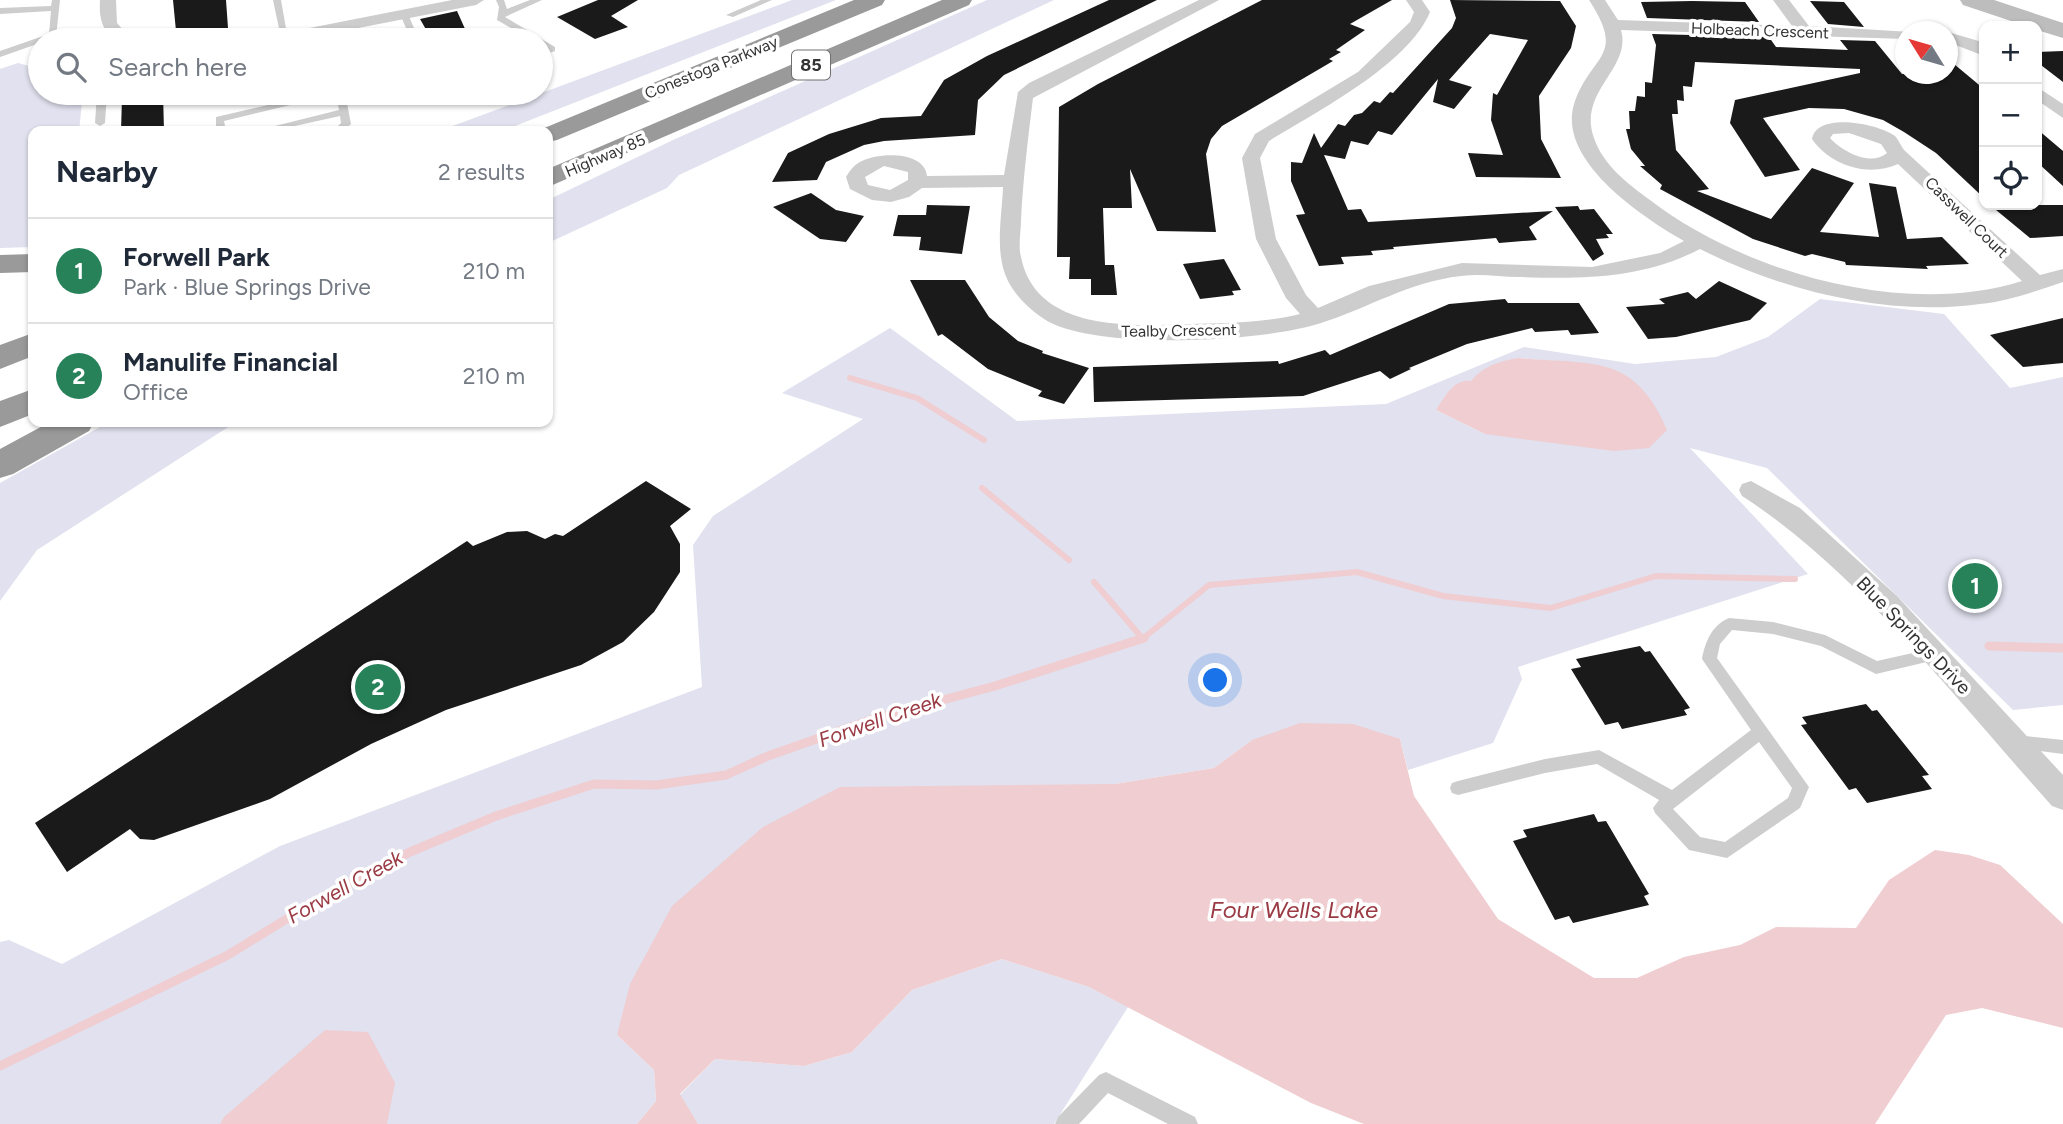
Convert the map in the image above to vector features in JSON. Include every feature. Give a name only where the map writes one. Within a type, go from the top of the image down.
[{"type":"highway","name":"Conestoga Parkway","points":[[553,132],[874,0]]},
{"type":"highway","name":"Conestoga Parkway","points":[[662,130],[961,0]]},
{"type":"highway","points":[[547,126],[686,78]]},
{"type":"highway","points":[[553,184],[662,130]]},
{"type":"highway","name":"Highway 85","points":[[553,177],[662,130]]},
{"type":"highway","points":[[0,264],[28,263]]},
{"type":"highway","points":[[0,358],[28,346]]},
{"type":"highway","points":[[0,415],[28,403]]},
{"type":"highway","points":[[0,465],[68,427]]},
{"type":"main road","points":[[1971,0],[2063,31]]},
{"type":"street","points":[[108,0],[107,18],[110,28]]},
{"type":"street","points":[[351,28],[432,4],[475,0]]},
{"type":"street","name":"Tealby Crescent","points":[[1211,0],[1035,87],[1024,96],[1013,181],[1010,256],[1018,280],[1034,300],[1057,317],[1096,329],[1127,332],[1266,328],[1315,318],[1376,291],[1462,269],[1592,273],[1666,258],[1697,242]]},
{"type":"street","points":[[1315,318],[1297,298],[1266,239],[1251,158],[1261,138],[1364,76],[1416,24],[1422,12],[1414,0]]},
{"type":"street","points":[[1597,0],[1614,25],[1615,43],[1610,63],[1588,92],[1581,119],[1590,151],[1610,178],[1650,212],[1697,242],[1755,265],[1830,288],[1907,300],[1993,296],[2063,275]]},
{"type":"street","points":[[1782,0],[1804,31]]},
{"type":"street","name":"Holbeach Crescent","points":[[1614,25],[1895,34]]},
{"type":"street","points":[[1958,40],[1979,47]]},
{"type":"street","points":[[2042,96],[2063,113]]},
{"type":"street","name":"Casswell Court","points":[[1896,154],[1921,173],[2036,283]]},
{"type":"street","points":[[918,182],[1013,181]]},
{"type":"street","name":"Blue Springs Drive","points":[[1751,490],[1791,515],[1886,604],[1935,654],[2063,796]]},
{"type":"lane","points":[[277,0],[278,28]]},
{"type":"lane","points":[[500,0],[503,13]]},
{"type":"lane","points":[[517,28],[500,18],[503,13],[538,0]]},
{"type":"lane","points":[[730,15],[768,0]]},
{"type":"lane","points":[[0,11],[55,4],[53,28]]},
{"type":"lane","points":[[404,14],[410,28]]},
{"type":"lane","points":[[0,54],[28,44]]},
{"type":"lane","points":[[100,123],[101,105]]},
{"type":"lane","points":[[220,126],[219,119],[280,105]]},
{"type":"lane","points":[[343,105],[346,124],[344,126]]},
{"type":"lane","points":[[281,126],[344,111]]},
{"type":"lane","points":[[1761,731],[1661,808],[1695,844],[1727,850],[1794,803],[1801,788],[1761,731],[1709,659],[1713,642],[1729,624],[1773,628],[1825,641],[1876,667],[1935,654]]},
{"type":"lane","points":[[2016,743],[2063,747]]},
{"type":"lane","points":[[1458,788],[1545,766],[1599,757],[1672,799]]},
{"type":"lane","points":[[1065,1124],[1106,1082],[1188,1124]]},
{"type":"shaded area","points":[[792,0],[836,0],[515,126],[452,126],[509,105],[553,105],[553,89]]},
{"type":"shaded area","points":[[987,0],[1054,0],[679,175],[667,188],[553,241],[553,198],[673,140]]},
{"type":"shaded area","points":[[18,63],[28,66],[28,105],[82,105],[80,126],[28,126],[28,247],[0,248],[0,69]]},
{"type":"shaded area","points":[[1820,299],[1944,314],[2010,388],[2063,377],[2063,705],[2013,710],[1767,468],[1690,448],[1808,574],[1518,667],[1522,679],[1493,743],[1408,770],[1400,739],[1252,740],[1214,768],[1115,784],[617,1035],[654,1070],[656,1101],[637,1124],[0,1124],[0,942],[9,940],[62,964],[280,846],[702,687],[693,545],[713,516],[863,419],[782,393],[890,328],[1017,421],[1386,404],[1524,347],[1635,364],[1716,357],[1768,337]],"holes":[[[1518,358],[1563,362],[1485,434],[1436,410],[1453,387]]]},
{"type":"shaded area","points":[[100,427],[228,427],[37,550],[0,601],[0,483]]},
{"type":"shaded area","points":[[1002,959],[1089,987],[1128,1007],[1054,1124],[698,1124],[680,1095],[715,1059],[804,1066],[852,1052],[912,990]]},
{"type":"water","points":[[1518,358],[1589,363],[1608,367],[1625,375],[1640,387],[1654,405],[1667,430],[1649,448],[1614,451],[1485,434],[1436,410],[1454,386],[1471,381],[1492,365]]},
{"type":"water","name":"Four Wells Lake","points":[[1300,723],[1353,724],[1400,739],[1414,796],[1498,919],[1594,978],[1637,978],[1684,957],[1740,945],[1776,927],[1856,928],[1889,880],[1935,850],[1969,855],[2000,865],[2063,924],[2063,1028],[1982,1008],[1946,1015],[1875,1124],[1364,1124],[1311,1103],[1089,987],[1002,959],[912,990],[852,1052],[804,1066],[715,1059],[680,1094],[698,1124],[637,1124],[656,1101],[654,1070],[617,1035],[630,984],[672,906],[763,827],[840,787],[1115,784],[1214,768],[1252,740]]},
{"type":"water","points":[[325,1030],[368,1032],[395,1083],[387,1124],[220,1124],[224,1117]]},
{"type":"building","points":[[173,0],[226,0],[228,28],[176,28]]},
{"type":"building","points":[[598,0],[638,0],[611,16],[628,27],[595,39],[557,17]]},
{"type":"building","points":[[1109,0],[1157,0],[1004,75],[978,100],[975,135],[884,141],[864,145],[826,162],[817,180],[772,182],[788,153],[829,134],[881,118],[921,116],[944,80],[987,56]]},
{"type":"building","points":[[1262,0],[1392,0],[1350,24],[1365,30],[1336,50],[1341,52],[1329,59],[1333,61],[1222,126],[1211,139],[1206,154],[1216,232],[1157,231],[1130,169],[1132,208],[1103,208],[1105,265],[1114,265],[1117,295],[1091,295],[1091,279],[1069,279],[1070,257],[1057,257],[1059,107],[1098,84]]},
{"type":"building","points":[[1450,0],[1560,1],[1576,26],[1571,48],[1539,96],[1541,139],[1561,178],[1476,177],[1468,153],[1503,155],[1491,120],[1493,93],[1497,95],[1528,40],[1490,34],[1449,80],[1472,87],[1454,109],[1433,102],[1438,79],[1392,135],[1378,131],[1368,145],[1351,141],[1345,159],[1324,155],[1348,210],[1361,209],[1368,222],[1553,211],[1529,227],[1537,240],[1499,243],[1496,238],[1393,247],[1394,249],[1371,251],[1373,255],[1341,257],[1344,264],[1319,266],[1296,215],[1305,214],[1291,181],[1291,162],[1302,163],[1314,133],[1321,148],[1338,124],[1345,126],[1354,115],[1362,113],[1374,101],[1380,103],[1390,92],[1393,93],[1452,28],[1456,18]]},
{"type":"building","points":[[1810,1],[1844,2],[1864,27],[1828,24]]},
{"type":"building","points":[[1641,2],[1745,2],[1759,22],[1647,18]]},
{"type":"building","points":[[457,11],[465,28],[425,28],[420,19]]},
{"type":"building","points":[[1652,34],[1769,37],[1776,47],[1848,50],[1840,40],[1875,41],[1895,65],[1895,84],[1958,84],[1958,67],[1979,85],[1979,193],[1936,153],[1904,132],[1883,120],[1844,109],[1809,108],[1763,118],[1800,170],[1765,177],[1730,123],[1735,100],[1860,73],[1860,69],[1695,62],[1692,87],[1683,86],[1684,101],[1677,100],[1678,114],[1672,114],[1676,150],[1709,189],[1697,191],[1771,219],[1812,168],[1854,183],[1820,232],[1879,237],[1869,183],[1896,187],[1907,239],[1942,237],[1969,264],[1926,266],[1928,269],[1846,265],[1845,262],[1812,254],[1805,256],[1753,239],[1660,189],[1662,185],[1640,166],[1645,166],[1631,149],[1626,129],[1630,129],[1629,111],[1635,111],[1637,96],[1645,97],[1645,82],[1652,83],[1656,45]]},
{"type":"building","points":[[2063,51],[2063,82],[2042,66],[2042,52]]},
{"type":"building","points":[[122,105],[163,105],[164,126],[121,126]]},
{"type":"building","points":[[2042,133],[2063,151],[2063,186],[2042,167]]},
{"type":"building","points":[[811,193],[836,210],[864,216],[846,242],[820,239],[773,207]]},
{"type":"building","points":[[927,205],[970,206],[962,254],[919,250],[921,237],[893,236],[898,215],[926,215]]},
{"type":"building","points":[[2042,205],[2063,205],[2063,236],[2030,238],[1996,210],[2042,210]]},
{"type":"building","points":[[1578,206],[1580,210],[1594,209],[1613,234],[1606,234],[1609,238],[1596,239],[1604,254],[1593,261],[1555,207]]},
{"type":"building","points":[[1224,259],[1241,290],[1232,291],[1234,295],[1200,299],[1183,264]]},
{"type":"building","points":[[910,280],[965,280],[989,317],[1018,341],[1043,351],[1042,353],[1089,368],[1064,404],[1038,396],[1042,391],[988,369],[942,334],[938,336]]},
{"type":"building","points":[[1719,281],[1767,303],[1750,320],[1676,337],[1648,339],[1626,307],[1665,304],[1659,299],[1688,292],[1696,299]]},
{"type":"building","points":[[1505,299],[1508,303],[1579,303],[1599,333],[1571,335],[1568,330],[1535,332],[1532,328],[1467,344],[1409,368],[1411,369],[1390,379],[1380,371],[1303,396],[1094,402],[1093,367],[1278,361],[1279,364],[1325,350],[1330,355],[1449,304]]},
{"type":"building","points":[[2063,318],[2063,363],[2023,367],[1990,335]]},
{"type":"building","points":[[646,481],[691,509],[670,526],[680,544],[680,572],[654,612],[623,642],[581,665],[446,710],[371,744],[270,799],[154,840],[140,839],[130,829],[67,872],[35,823],[467,541],[473,546],[507,532],[527,531],[545,539],[555,534],[563,536]]},
{"type":"building","points":[[1640,646],[1645,652],[1650,651],[1690,708],[1684,710],[1687,715],[1622,729],[1618,722],[1605,725],[1571,669],[1581,667],[1576,659]]},
{"type":"building","points":[[1866,704],[1872,711],[1877,710],[1929,775],[1922,776],[1932,789],[1867,803],[1856,788],[1849,790],[1801,725],[1807,724],[1802,717]]},
{"type":"building","points":[[1594,814],[1598,822],[1606,821],[1649,894],[1644,896],[1649,905],[1573,923],[1569,916],[1555,920],[1513,841],[1527,837],[1523,830]]},
{"type":"waterway","points":[[850,378],[917,398],[984,440]]},
{"type":"waterway","points":[[982,488],[1069,560]]},
{"type":"waterway","name":"Forwell Creek","points":[[1143,638],[1209,585],[1357,572],[1443,596],[1551,608],[1656,576],[1795,579]]},
{"type":"waterway","points":[[1094,582],[1143,638]]},
{"type":"waterway","name":"Forwell Creek","points":[[0,1066],[228,955],[319,899],[410,852],[496,816],[594,784],[656,785],[726,775],[768,756],[879,717],[995,686],[1143,638]]},
{"type":"waterway","name":"Forwell Creek","points":[[1989,646],[2063,648]]},
{"type":"place","name":"Forwell Park","points":[[1975,586]]},
{"type":"place","name":"Manulife Financial","points":[[378,687]]}]
